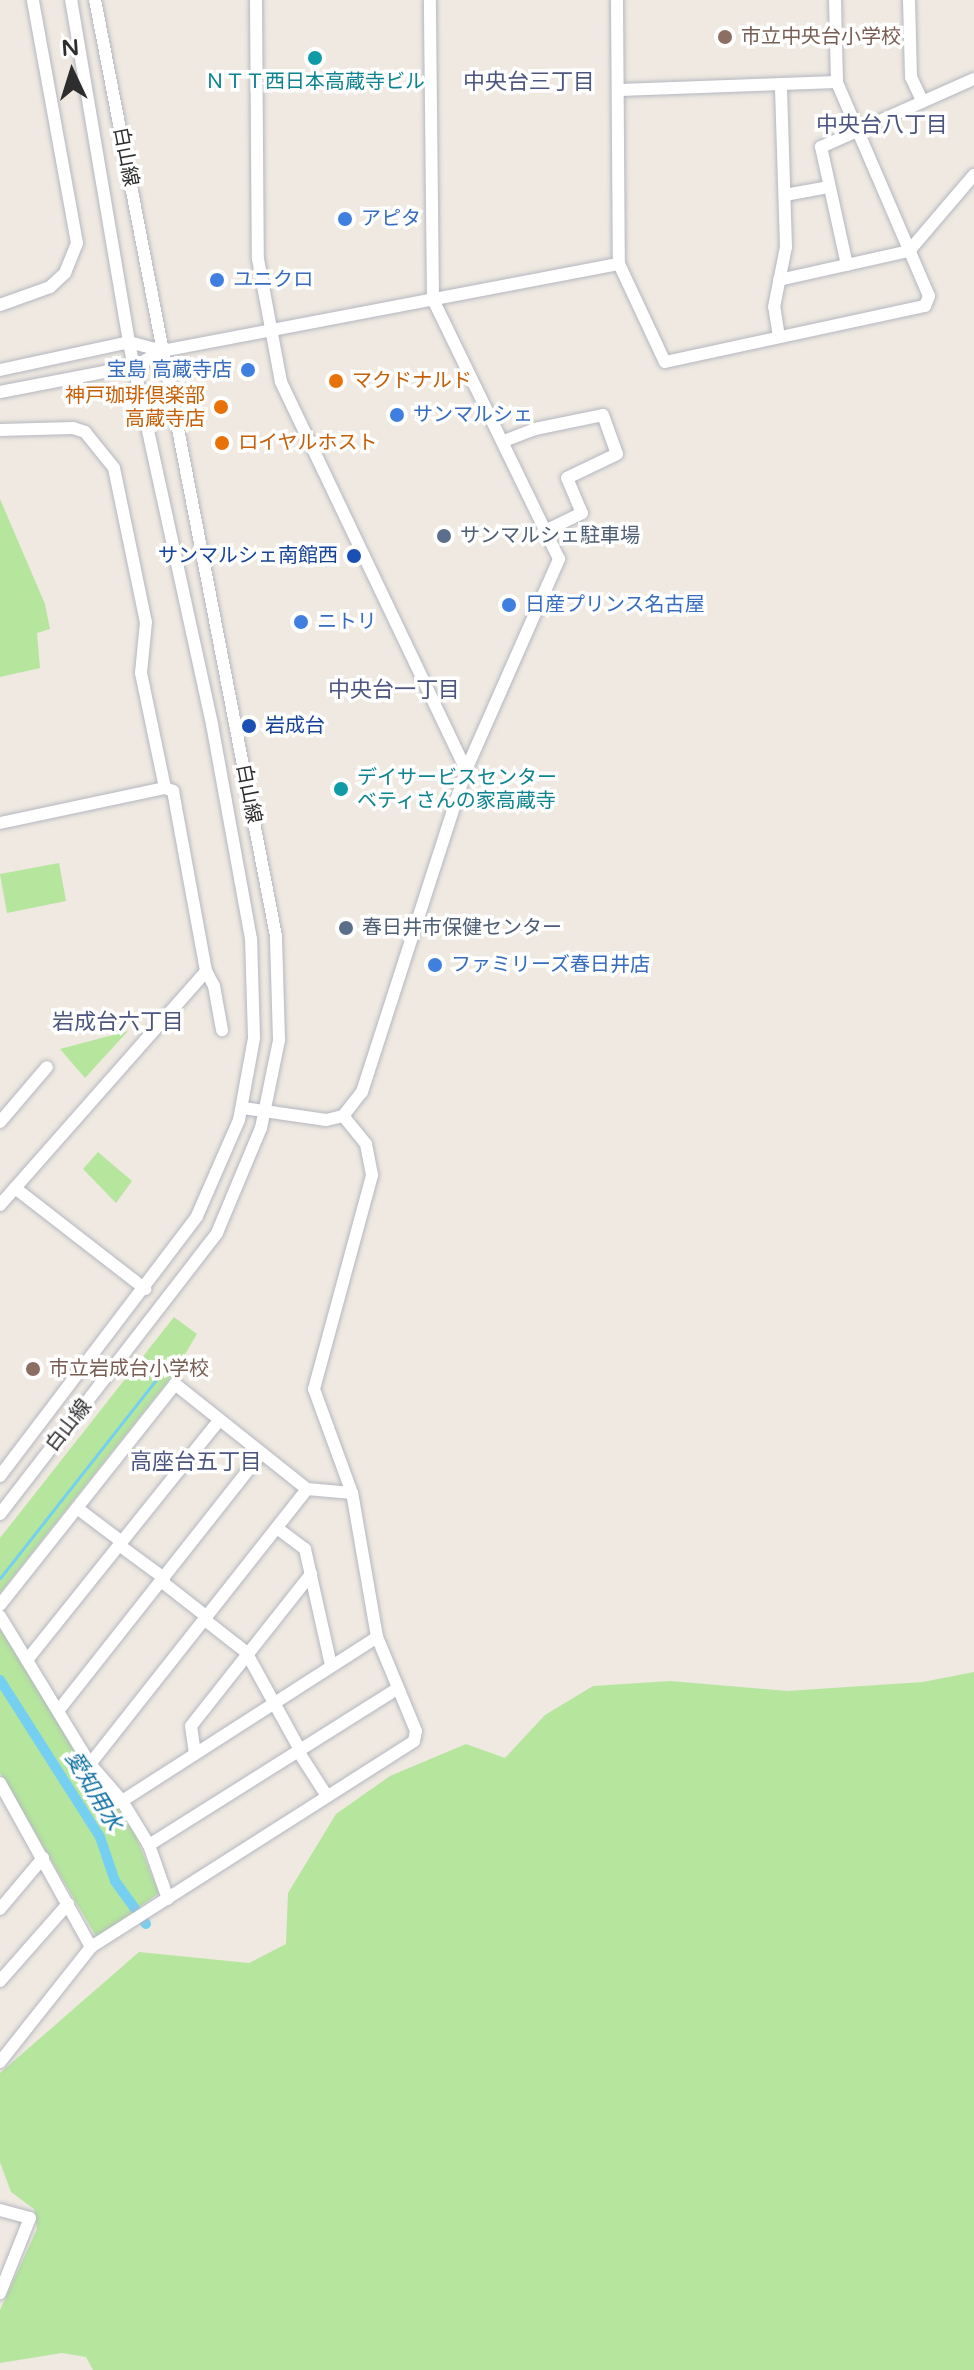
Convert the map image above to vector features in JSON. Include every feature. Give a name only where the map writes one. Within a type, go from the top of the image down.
[{"type":"street","points":[[0,305],[50,287],[65,273],[77,243],[33,0]]},
{"type":"street","name":"白山線","points":[[0,1476],[145,1289],[212,1190],[243,1108],[254,1038],[251,939],[212,724],[129,342],[71,0]]},
{"type":"street","name":"白山線","points":[[0,1514],[217,1233],[266,1113],[281,1000],[276,936],[95,0]]},
{"type":"street","points":[[256,0],[258,259],[281,382],[466,770]]},
{"type":"street","points":[[343,1116],[370,1074],[466,770],[557,572],[559,559],[433,300],[430,0]]},
{"type":"street","points":[[617,0],[619,264],[665,362],[925,306],[929,296],[837,82],[835,0]]},
{"type":"street","points":[[909,0],[911,77],[922,101]]},
{"type":"street","points":[[847,265],[821,147],[974,79]]},
{"type":"street","points":[[619,90],[837,82]]},
{"type":"street","points":[[779,337],[774,307],[786,247],[781,84]]},
{"type":"street","points":[[779,280],[909,251],[974,175]]},
{"type":"street","points":[[785,195],[829,187]]},
{"type":"street","points":[[0,392],[135,366],[162,351],[619,264]]},
{"type":"street","points":[[0,370],[129,342],[162,351]]},
{"type":"street","points":[[504,441],[535,429],[603,415],[617,454],[567,478],[582,513],[547,530]]},
{"type":"street","points":[[0,430],[73,428],[85,432],[114,468],[146,622],[141,673],[165,788]]},
{"type":"street","points":[[0,823],[165,788],[173,791],[206,971],[214,986],[222,1030]]},
{"type":"street","points":[[0,1205],[206,971]]},
{"type":"street","points":[[0,1122],[47,1067]]},
{"type":"street","points":[[0,1098],[12,1108]]},
{"type":"street","points":[[0,2061],[91,1947],[414,1741],[416,1731],[377,1637],[352,1493],[314,1389],[372,1175],[366,1144],[343,1116],[266,1113],[243,1108]]},
{"type":"street","points":[[15,1188],[145,1289]]},
{"type":"street","points":[[0,1605],[175,1384],[307,1489],[352,1493]]},
{"type":"street","points":[[27,1660],[219,1420]]},
{"type":"street","points":[[58,1711],[261,1454]]},
{"type":"street","points":[[90,1764],[307,1489]]},
{"type":"street","points":[[77,1508],[246,1652],[327,1796]]},
{"type":"street","points":[[277,1528],[305,1549],[331,1665]]},
{"type":"street","points":[[195,1754],[191,1726],[246,1652],[311,1574]]},
{"type":"street","points":[[0,1616],[90,1764],[122,1801],[149,1845],[168,1899]]},
{"type":"street","points":[[122,1801],[377,1637]]},
{"type":"street","points":[[149,1845],[398,1688]]},
{"type":"street","points":[[0,1783],[91,1947]]},
{"type":"street","points":[[0,1909],[43,1858]]},
{"type":"street","points":[[0,1981],[68,1904]]},
{"type":"street","points":[[0,2210],[30,2218],[3,2275],[0,2293]]},
{"type":"green space","points":[[0,499],[45,604],[50,629],[37,633],[40,668],[0,677]]},
{"type":"green space","points":[[59,863],[66,901],[7,913],[0,874]]},
{"type":"green space","points":[[128,1031],[85,1078],[60,1049]]},
{"type":"green space","points":[[98,1152],[132,1181],[116,1203],[83,1169]]},
{"type":"green space","points":[[174,1317],[197,1334],[172,1376],[0,1593],[0,1538]]},
{"type":"green space","points":[[0,1629],[135,1834],[159,1893],[97,1938],[0,1773]]},
{"type":"green space","points":[[974,1672],[974,2370],[93,2370],[86,2357],[62,2353],[0,2363],[0,2310],[37,2229],[34,2209],[11,2192],[0,2162],[0,2073],[139,1952],[249,1963],[286,1944],[288,1893],[336,1814],[390,1776],[466,1744],[505,1758],[545,1715],[593,1686],[670,1681],[787,1691],[923,1682]]},
{"type":"waterway","points":[[0,1578],[162,1372]]},
{"type":"waterway","name":"愛知用水","points":[[0,1680],[100,1837],[115,1881],[146,1924]]},
{"type":"place","name":"市立中央台小学校","points":[[725,37]]},
{"type":"place","name":"ＮＴＴ西日本高蔵寺ビル","points":[[315,58]]},
{"type":"place","name":"アピタ","points":[[345,219]]},
{"type":"place","name":"ユニクロ","points":[[217,280]]},
{"type":"place","name":"宝島 高蔵寺店","points":[[248,370]]},
{"type":"place","name":"マクドナルド","points":[[336,381]]},
{"type":"place","name":"神戸珈琲倶楽部 高蔵寺店","points":[[221,407]]},
{"type":"place","name":"サンマルシェ","points":[[397,415]]},
{"type":"place","name":"ロイヤルホスト","points":[[222,443]]},
{"type":"place","name":"サンマルシェ駐車場","points":[[444,536]]},
{"type":"place","name":"サンマルシェ南館西","points":[[354,556]]},
{"type":"place","name":"日産プリンス名古屋","points":[[509,605]]},
{"type":"place","name":"ニトリ","points":[[301,622]]},
{"type":"place","name":"岩成台","points":[[249,726]]},
{"type":"place","name":"デイサービスセンター ベティさんの家高蔵寺","points":[[341,789]]},
{"type":"place","name":"春日井市保健センター","points":[[346,928]]},
{"type":"place","name":"ファミリーズ春日井店","points":[[435,965]]},
{"type":"place","name":"市立岩成台小学校","points":[[33,1369]]},
{"type":"district","name":"中央台三丁目","points":[[529,83]]},
{"type":"district","name":"中央台八丁目","points":[[882,126]]},
{"type":"district","name":"中央台一丁目","points":[[394,691]]},
{"type":"district","name":"岩成台六丁目","points":[[118,1023]]},
{"type":"district","name":"高座台五丁目","points":[[196,1463]]}]
